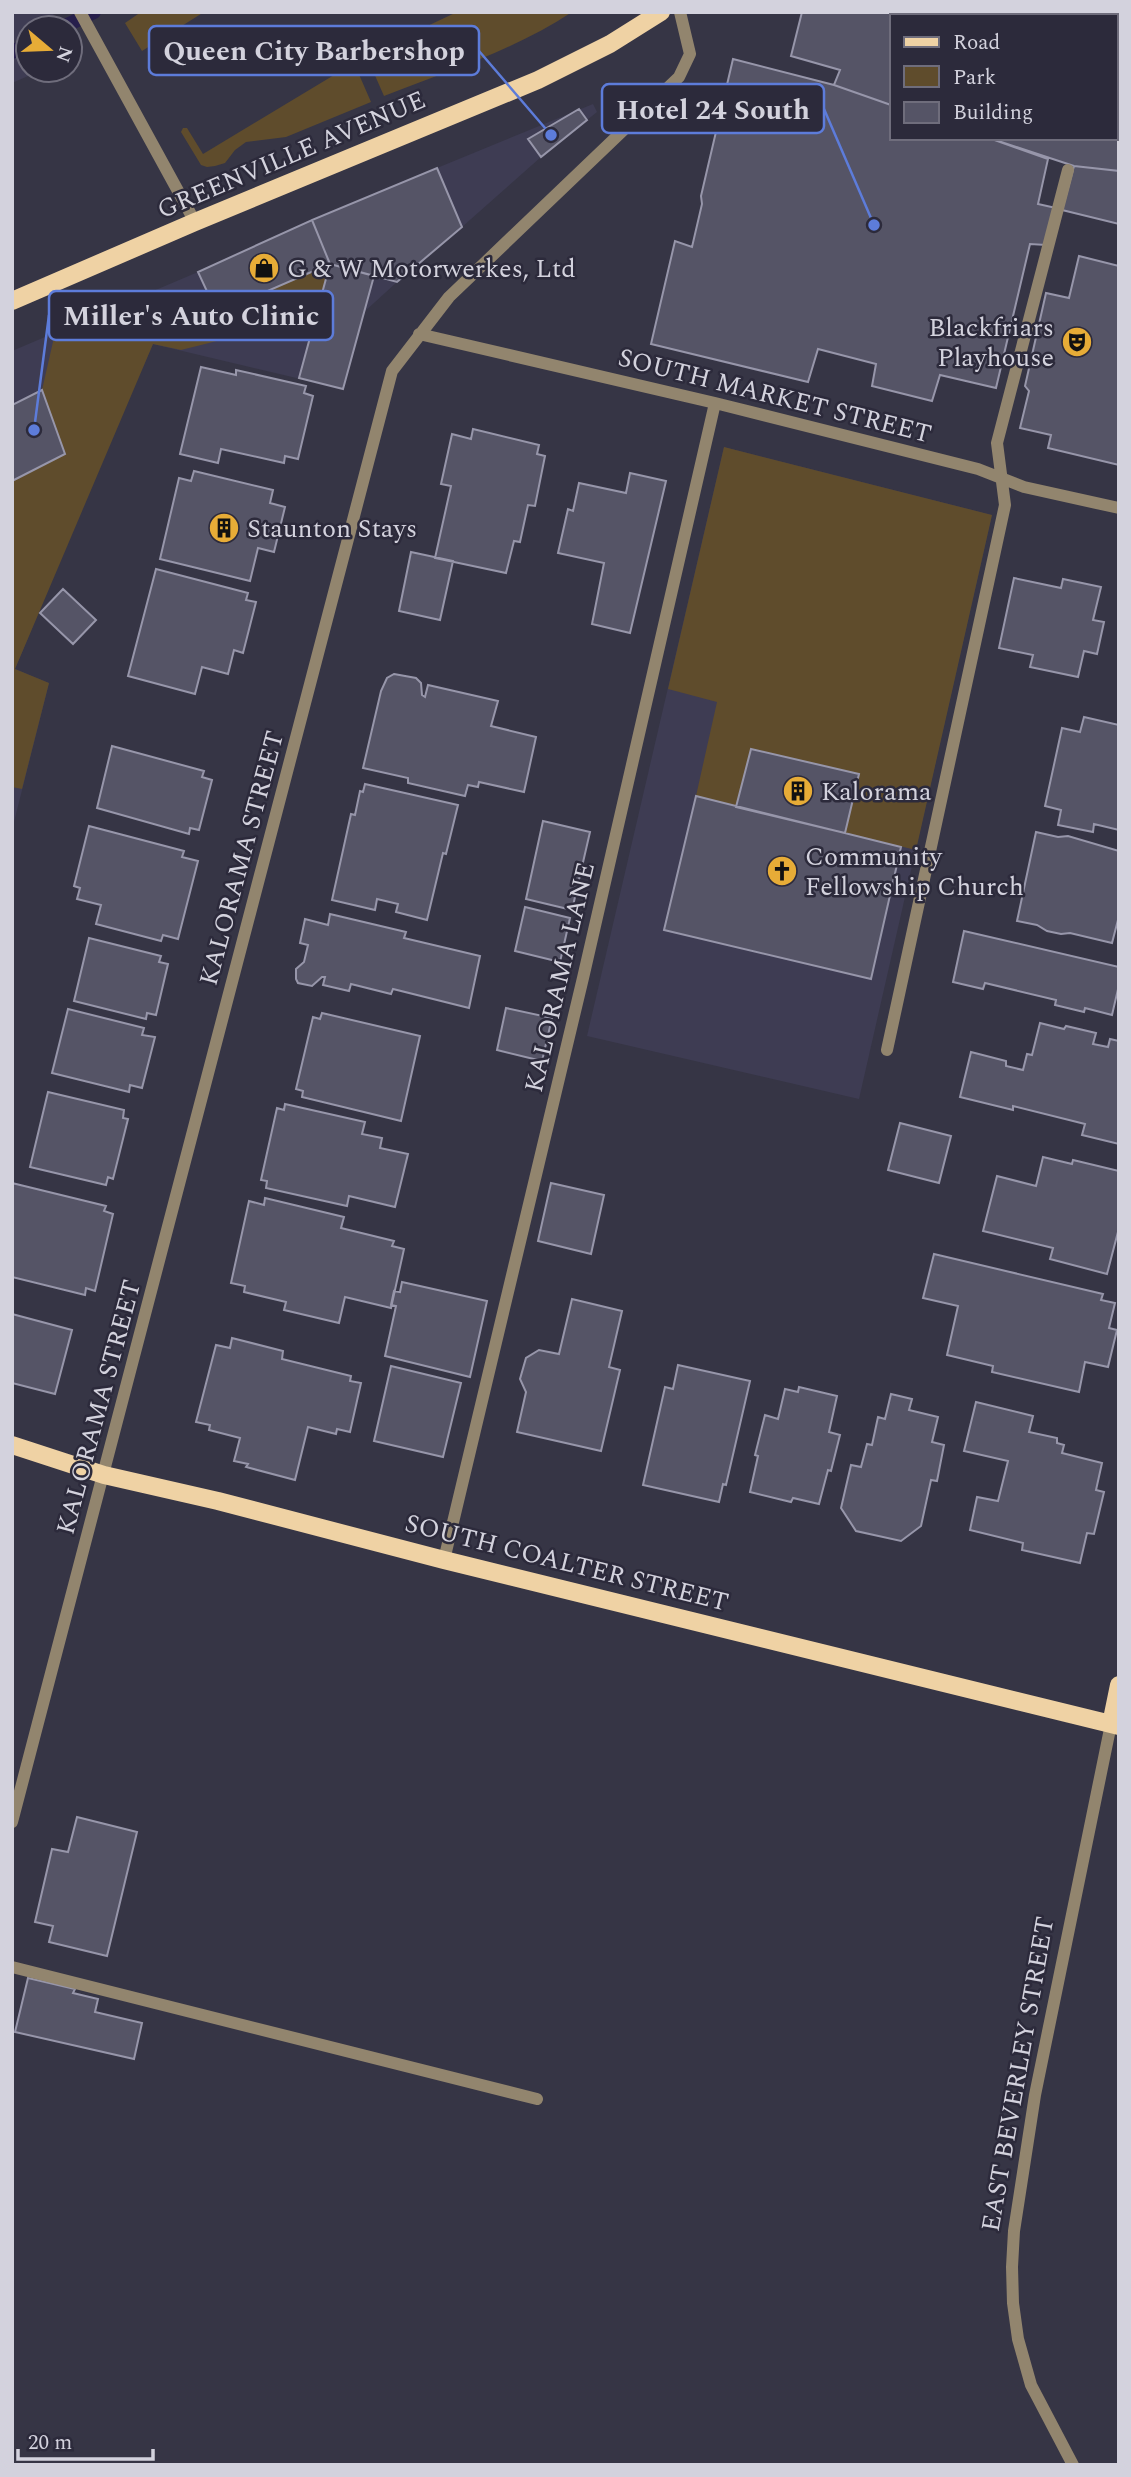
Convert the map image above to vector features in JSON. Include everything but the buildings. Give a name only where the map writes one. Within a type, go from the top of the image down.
[{"type":"main road","name":"GREENVILLE AVENUE","points":[[12,301],[538,80],[610,44],[661,12]]},
{"type":"main road","name":"SOUTH COALTER STREET","points":[[12,1445],[104,1475],[218,1501],[444,1560],[1115,1725]]},
{"type":"main road","name":"EAST BEVERLEY STREET","points":[[1115,1725],[1119,1685]]},
{"type":"street","points":[[80,12],[195,222]]},
{"type":"street","name":"KALORAMA STREET","points":[[12,1822],[391,371],[449,298],[679,77],[690,54],[680,12]]},
{"type":"street","points":[[887,1050],[1005,505],[997,443],[1068,170]]},
{"type":"street","name":"SOUTH MARKET STREET","points":[[419,334],[978,468],[1024,487],[1119,508]]},
{"type":"street","name":"KALORAMA LANE","points":[[444,1560],[583,978],[715,403]]},
{"type":"street","name":"EAST BEVERLEY STREET","points":[[1073,2465],[1031,2385],[1018,2339],[1013,2303],[1014,2231],[1035,2095],[1115,1725]]},
{"type":"street","points":[[12,1966],[537,2099]]},
{"type":"shaded area","points":[[12,12],[52,12],[53,14],[14,14],[12,83]]},
{"type":"shaded area","points":[[593,104],[597,112],[462,227],[437,168]]},
{"type":"shaded area","points":[[312,220],[330,264],[397,282],[363,313],[343,389],[153,344],[15,669],[49,683],[12,830],[12,351]]},
{"type":"shaded area","points":[[724,447],[992,515],[859,1099],[587,1036]]},
{"type":"green space","points":[[141,12],[204,12],[142,51],[125,23]]},
{"type":"green space","points":[[457,12],[572,12],[504,49],[384,96],[366,55]]},
{"type":"green space","points":[[354,63],[371,102],[286,137],[246,142],[235,150],[225,163],[207,167],[201,165],[181,132],[183,128],[187,128],[203,154]]},
{"type":"green space","points":[[330,264],[321,297],[253,332],[181,350],[153,344],[15,669],[49,683],[22,789],[12,787],[12,481],[65,454],[42,390],[55,333],[75,325],[114,334],[217,313]]},
{"type":"green space","points":[[724,447],[992,515],[916,850],[845,833],[858,774],[751,749],[736,807],[696,796],[717,702],[668,689]]},
{"type":"waterway","points":[[84,17],[94,12]]},
{"type":"place","name":"Queen City Barbershop","points":[[551,135]]},
{"type":"place","name":"Hotel 24 South","points":[[874,225]]},
{"type":"place","name":"G & W Motorwerkes, Ltd","points":[[264,268]]},
{"type":"place","name":"Blackfriars Playhouse","points":[[1077,342]]},
{"type":"place","name":"Miller's Auto Clinic","points":[[34,430]]},
{"type":"place","name":"Staunton Stays","points":[[224,528]]},
{"type":"place","name":"Kalorama","points":[[798,791]]},
{"type":"place","name":"Community Fellowship Church","points":[[782,871]]}]
